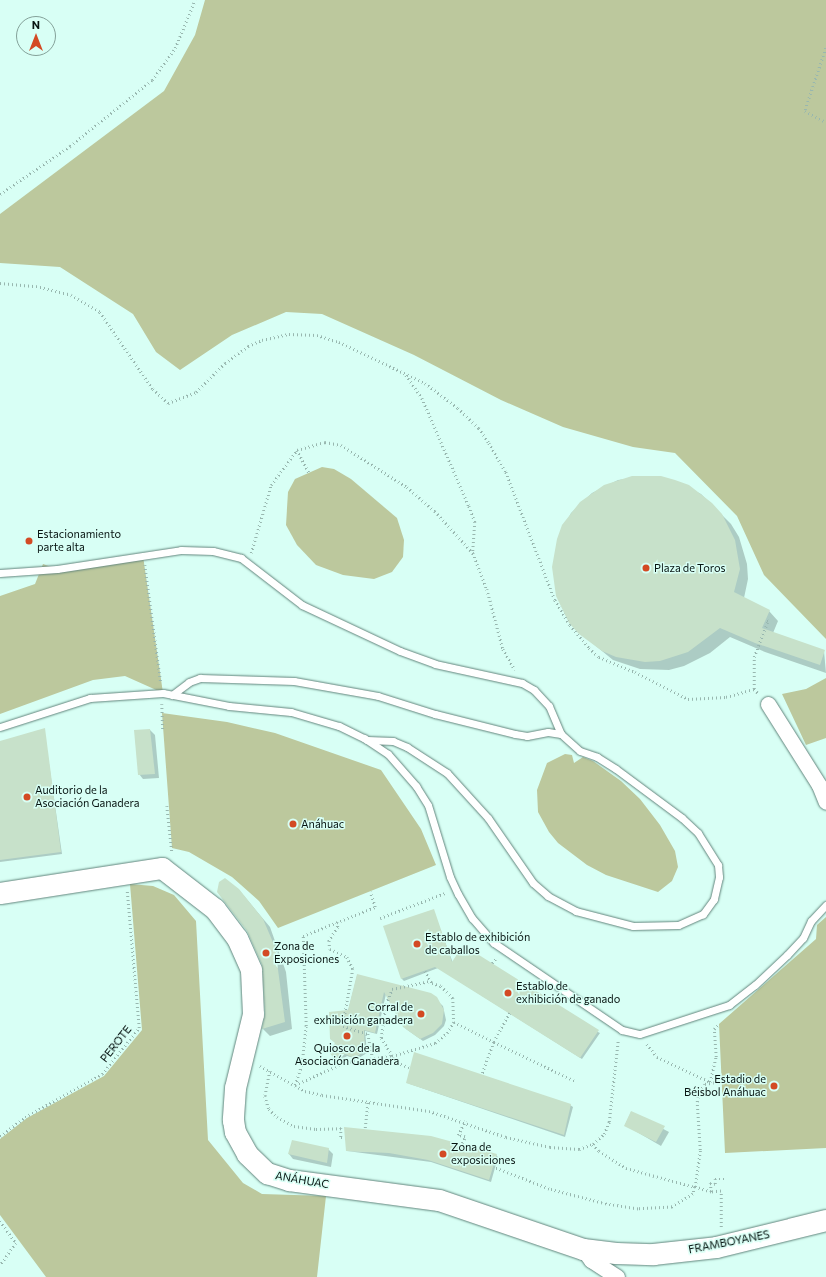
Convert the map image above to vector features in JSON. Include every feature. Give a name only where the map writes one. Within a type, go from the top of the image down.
[{"type":"street","points":[[768,704],[819,784],[826,802]]},
{"type":"street","name":"ANÁHUAC","points":[[0,894],[162,868],[215,909],[238,938],[251,970],[253,1014],[235,1088],[233,1120],[235,1132],[247,1154],[257,1164],[267,1173],[289,1180],[438,1200],[583,1249]]},
{"type":"street","name":"FRAMBOYANES","points":[[583,1249],[653,1254],[691,1251],[716,1247],[826,1220]]},
{"type":"street","points":[[583,1249],[591,1260],[617,1277]]},
{"type":"lane","points":[[0,573],[57,569],[181,550],[213,551],[241,558],[302,604],[400,650],[435,664],[522,683],[534,690],[549,706],[561,734],[580,751],[596,756],[616,769],[682,818],[698,833],[718,865],[719,877],[714,899],[703,914],[678,925],[641,927],[606,921],[576,912],[548,896],[533,883],[486,814],[447,773],[407,747],[393,741],[367,740]]},
{"type":"lane","points":[[172,696],[189,682],[200,678],[294,682],[378,696],[435,714],[515,734],[527,736],[548,732],[561,734]]},
{"type":"lane","points":[[0,726],[90,698],[163,693],[172,696],[229,706],[291,712],[339,726],[367,740],[400,765],[428,805],[455,888],[472,918],[494,943],[622,1030],[640,1034],[729,1005],[787,955],[803,938],[811,921],[826,905]]},
{"type":"path","points":[[0,194],[82,137],[152,80],[175,48],[194,0]]},
{"type":"path","points":[[826,48],[805,111],[826,122]]},
{"type":"path","points":[[0,283],[36,286],[71,295],[100,312],[153,389],[168,403],[196,392],[225,364],[248,346],[262,340],[289,334],[317,335],[339,342],[439,392],[479,428],[506,472],[555,600],[570,625],[589,648],[599,657],[635,672],[688,699],[726,697],[754,689]]},
{"type":"path","points":[[405,374],[422,398],[469,506],[475,530],[473,553]]},
{"type":"path","points":[[248,563],[271,485],[297,450],[325,442],[341,445],[392,476],[436,511],[473,553],[487,590],[503,649],[522,683]]},
{"type":"path","points":[[297,450],[309,473]]},
{"type":"path","points":[[143,556],[163,693],[163,730]]},
{"type":"path","points":[[765,620],[768,622],[754,657],[754,689],[768,704]]},
{"type":"path","points":[[168,806],[172,857]]},
{"type":"path","name":"PEROTE","points":[[0,1136],[25,1116],[102,1074],[139,1028],[126,887]]},
{"type":"path","points":[[380,918],[455,888]]},
{"type":"path","points":[[295,1085],[302,1063],[306,1026],[303,936],[375,907],[370,892]]},
{"type":"path","points":[[337,922],[338,927],[329,941],[330,949],[347,957],[353,968],[343,1026],[368,1034],[373,1059]]},
{"type":"path","points":[[295,1085],[346,1062],[392,1056],[435,1043],[447,1033],[454,1022],[453,998],[447,991],[431,981],[425,971]]},
{"type":"path","points":[[409,1068],[395,1062],[381,1038],[386,1004],[392,989],[431,981]]},
{"type":"path","points":[[482,1075],[494,1042],[510,1014]]},
{"type":"path","points":[[454,1022],[575,1081]]},
{"type":"path","points":[[710,1082],[716,1056],[714,1029],[720,1024]]},
{"type":"path","points":[[257,1065],[295,1085],[322,1095],[422,1110],[465,1121],[506,1137],[550,1147],[579,1149],[593,1144],[604,1134],[609,1122],[617,1048],[622,1030]]},
{"type":"path","points":[[640,1034],[657,1056],[710,1082]]},
{"type":"path","points":[[270,1071],[265,1096],[269,1109],[277,1117],[294,1126],[316,1129],[341,1128],[341,1138],[345,1138]]},
{"type":"path","points":[[493,1167],[549,1189],[602,1203],[638,1209],[672,1207],[693,1194],[695,1187],[700,1150],[697,1102],[699,1092],[704,1084],[721,1081]]},
{"type":"path","points":[[365,1128],[368,1101]]},
{"type":"path","points":[[462,1143],[465,1137],[458,1134],[465,1121]]},
{"type":"path","points":[[593,1144],[599,1152],[626,1168],[711,1192],[721,1191],[721,1227]]},
{"type":"path","points":[[711,1192],[710,1184],[715,1184],[715,1179],[725,1179]]},
{"type":"path","points":[[0,1221],[16,1243],[0,1266]]},
{"type":"green space","points":[[205,0],[826,0],[826,639],[764,575],[737,516],[675,453],[633,447],[563,427],[501,400],[414,355],[322,314],[286,312],[232,335],[180,370],[156,352],[133,314],[60,267],[0,263],[0,214],[164,91],[195,35]]},
{"type":"green space","points":[[322,467],[334,469],[351,479],[397,518],[404,540],[403,557],[392,572],[374,579],[343,575],[316,565],[297,545],[286,525],[288,492],[295,479]]},
{"type":"green space","points":[[143,556],[163,693],[125,676],[93,680],[0,714],[0,596],[35,584],[43,564],[57,569]]},
{"type":"green space","points":[[826,678],[826,738],[806,745],[782,694],[806,689]]},
{"type":"green space","name":"Anáhuac","points":[[162,713],[227,722],[275,733],[381,770],[421,829],[436,865],[278,928],[259,901],[232,877],[189,852],[172,848]]},
{"type":"green space","points":[[565,754],[572,755],[574,763],[583,757],[593,761],[621,781],[640,799],[660,825],[675,851],[678,867],[672,881],[658,892],[606,875],[587,865],[558,843],[549,832],[538,812],[537,790],[547,763]]},
{"type":"green space","points":[[130,884],[153,886],[174,895],[196,921],[208,1140],[243,1183],[262,1194],[326,1196],[317,1277],[46,1277],[0,1215],[0,1139],[27,1118],[104,1076],[142,1030]]},
{"type":"green space","name":"Estadio de Béisbol Anáhuac","points":[[826,917],[826,1148],[725,1153],[719,1024],[816,939],[817,925]]},
{"type":"building","name":"Plaza de Toros","points":[[632,476],[661,476],[675,480],[689,485],[712,503],[722,514],[735,540],[740,569],[734,592],[770,610],[762,628],[825,650],[820,665],[755,643],[720,628],[688,652],[660,661],[645,662],[616,657],[602,651],[579,634],[569,623],[556,596],[552,567],[557,539],[562,525],[580,502],[604,485]]},
{"type":"building","name":"Auditorio de la Asociación Ganadera","points":[[45,728],[61,852],[0,860],[0,741]]},
{"type":"building","points":[[150,729],[155,774],[138,775],[134,730]]},
{"type":"building","name":"Zona de Exposiciones","points":[[225,878],[239,889],[263,919],[275,947],[285,1022],[262,1029],[265,1013],[262,965],[247,931],[217,892],[219,882]]},
{"type":"building","name":"Establo de exhibición de ganado","points":[[434,909],[452,962],[463,945],[599,1030],[580,1058],[435,967],[401,979],[383,926]]},
{"type":"building","points":[[357,974],[431,993],[437,997],[444,1010],[442,1024],[433,1033],[420,1039],[403,1027],[384,992],[375,1033],[364,1030],[365,1051],[354,1058],[345,1054],[336,1061],[329,1052],[335,1043],[330,1039],[329,1012],[348,1010]]},
{"type":"building","points":[[414,1052],[571,1104],[564,1135],[406,1083]]},
{"type":"building","points":[[631,1111],[665,1126],[656,1142],[624,1126]]},
{"type":"building","name":"Zona de exposiciones","points":[[344,1127],[431,1136],[497,1154],[489,1180],[428,1160],[389,1153],[346,1151]]},
{"type":"building","points":[[292,1140],[329,1148],[327,1163],[288,1154]]},
{"type":"place","name":"Estacionamiento parte alta","points":[[29,541]]},
{"type":"place","name":"Plaza de Toros","points":[[646,568]]},
{"type":"place","name":"Auditorio de la Asociación Ganadera","points":[[27,797]]},
{"type":"place","name":"Anáhuac","points":[[293,824]]},
{"type":"place","name":"Establo de exhibición de caballos","points":[[417,944]]},
{"type":"place","name":"Zona de Exposiciones","points":[[266,953]]},
{"type":"place","name":"Establo de exhibición de ganado","points":[[508,993]]},
{"type":"place","name":"Corral de exhibición ganadera","points":[[421,1014]]},
{"type":"place","name":"Quiosco de la Asociación Ganadera","points":[[347,1036]]},
{"type":"place","name":"Estadio de Béisbol Anáhuac","points":[[774,1086]]},
{"type":"place","name":"Zona de exposiciones","points":[[443,1154]]}]
